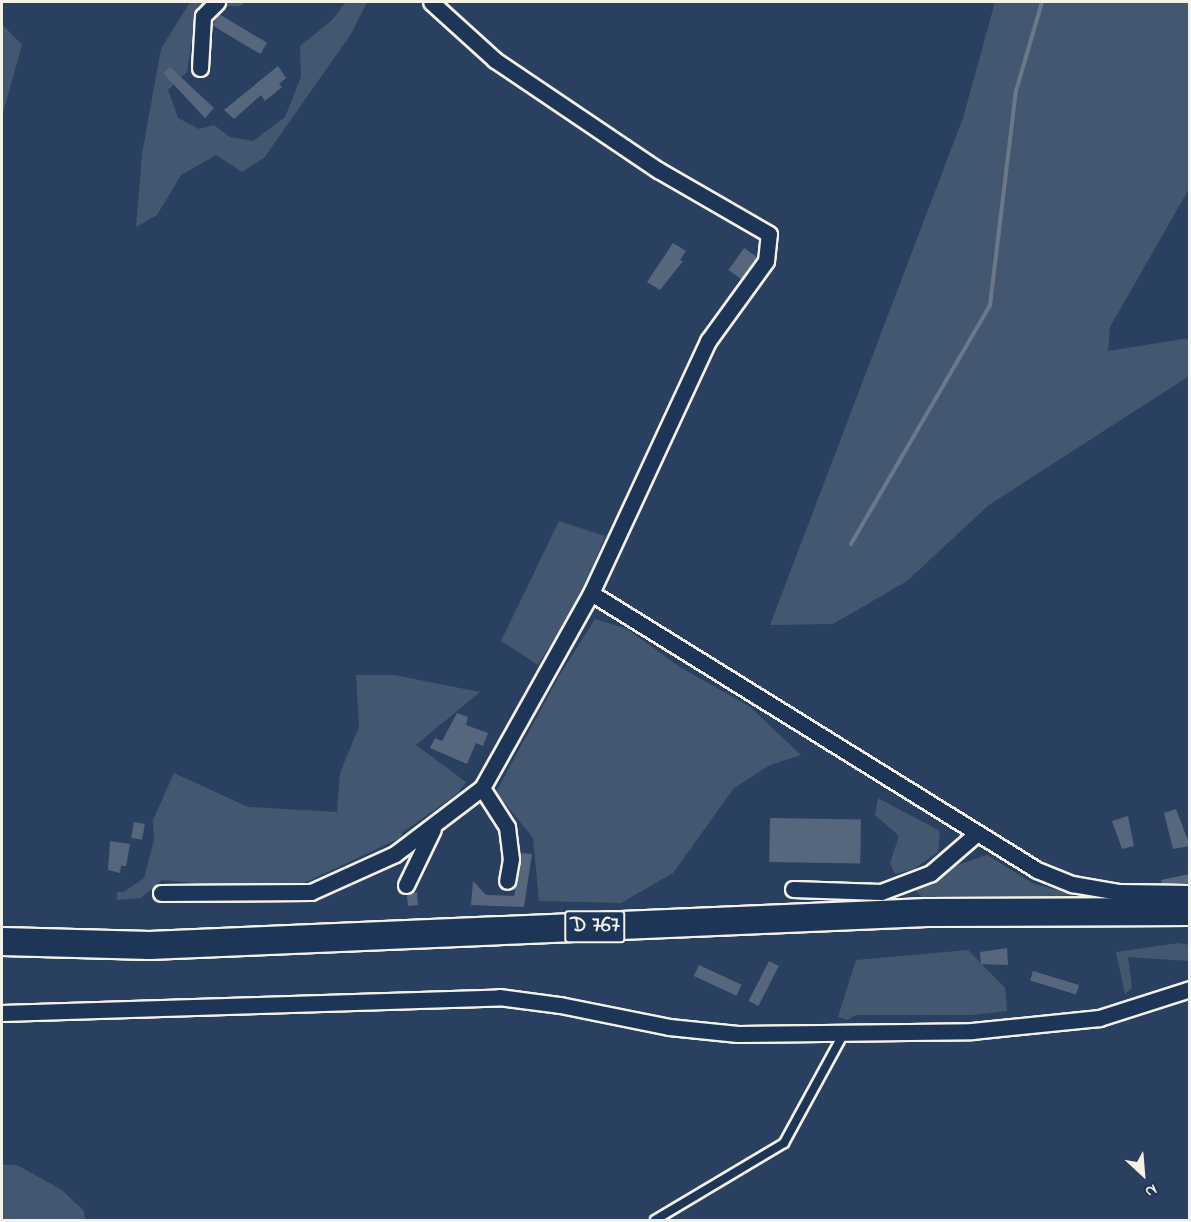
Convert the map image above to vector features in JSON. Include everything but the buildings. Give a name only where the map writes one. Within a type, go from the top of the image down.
[{"type":"highway","name":"D 767","points":[[2,941],[150,945],[926,912],[1190,911]]},
{"type":"highway","name":"D 767","points":[[2,959],[165,962],[946,930],[1190,929]]},
{"type":"street","points":[[200,68],[204,16],[217,2]]},
{"type":"street","points":[[161,893],[311,892],[395,854],[435,826],[482,788],[591,593],[708,341],[766,261],[769,234],[658,170],[495,60],[431,2]]},
{"type":"street","points":[[591,593],[1037,870],[1072,884],[1119,892],[1190,893]]},
{"type":"street","points":[[482,788],[507,827],[511,859],[507,881]]},
{"type":"street","points":[[406,885],[435,826]]},
{"type":"street","points":[[793,889],[881,892],[931,873],[976,834]]},
{"type":"street","points":[[2,1013],[499,997],[560,1005],[669,1027],[738,1034],[844,1033],[1033,1026],[1099,1017],[1190,989]]},
{"type":"lane","points":[[655,1221],[784,1143],[844,1033]]},
{"type":"shaded area","points":[[190,2],[244,2],[241,6],[197,7],[187,72],[168,90],[178,118],[199,129],[214,125],[230,137],[253,141],[285,117],[301,77],[300,46],[332,20],[346,2],[367,2],[351,34],[264,158],[242,172],[216,155],[181,175],[157,215],[136,227],[142,154],[161,49]]},
{"type":"shaded area","points":[[995,2],[1189,2],[1189,189],[1110,327],[1108,351],[1189,338],[1189,376],[989,505],[907,581],[833,624],[770,625],[963,118]]},
{"type":"shaded area","points":[[2,24],[22,45],[2,116]]},
{"type":"shaded area","points":[[559,521],[605,536],[583,591],[538,665],[501,641]]},
{"type":"shaded area","points":[[595,619],[627,629],[680,667],[750,707],[801,755],[770,765],[734,788],[673,873],[621,903],[539,901],[533,838],[496,792],[559,676]]},
{"type":"shaded area","points":[[356,675],[394,675],[480,692],[416,745],[466,782],[457,794],[403,832],[400,838],[300,885],[233,887],[162,880],[141,898],[117,900],[117,892],[124,892],[144,878],[154,840],[153,820],[174,773],[248,807],[337,812],[340,773],[359,727]]},
{"type":"shaded area","points":[[878,798],[940,831],[938,852],[914,869],[895,874],[890,863],[899,836],[875,815]]},
{"type":"shaded area","points":[[987,855],[1034,884],[1077,895],[924,900],[916,890],[952,867]]},
{"type":"shaded area","points":[[1179,943],[1189,945],[1189,961],[1128,957],[1132,988],[1125,994],[1116,952]]},
{"type":"shaded area","points":[[968,950],[1005,988],[1007,1011],[972,1015],[856,1015],[847,1020],[838,1017],[856,960]]},
{"type":"shaded area","points":[[2,1165],[17,1165],[62,1190],[84,1211],[85,1220],[2,1220]]},
{"type":"waterway","points":[[851,544],[990,305],[1016,91],[1042,2]]}]
